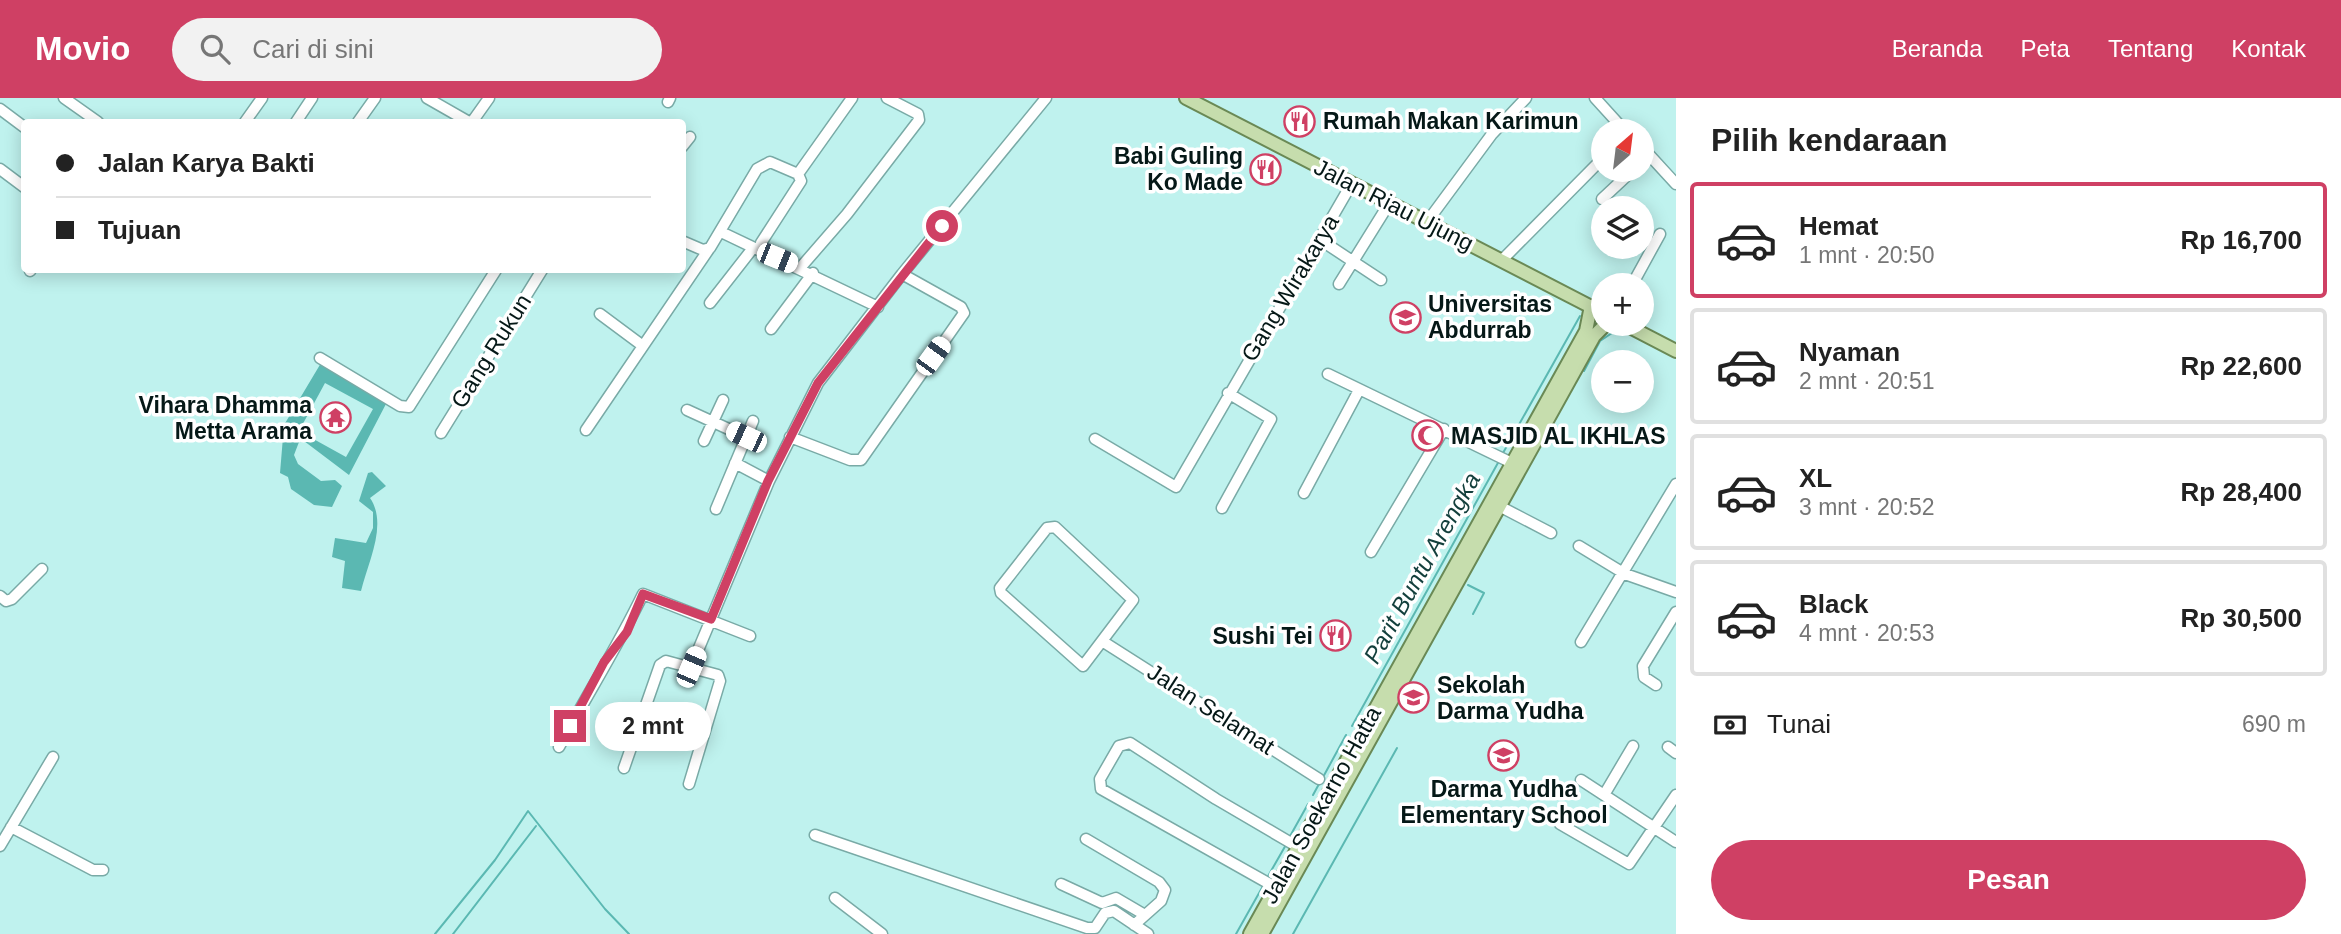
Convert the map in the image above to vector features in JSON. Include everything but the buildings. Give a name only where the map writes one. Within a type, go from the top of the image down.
[{"type":"main road","name":"Jalan Riau Ujung","points":[[1185,98],[1211,103],[1352,183],[1591,308]]},
{"type":"main road","name":"Jalan Soekarno Hatta","points":[[1262,934],[1505,458],[1591,325]]},
{"type":"main road","name":"Jalan Soekarno Hatta","points":[[1250,934],[1268,883],[1291,843],[1318,823],[1501,507],[1594,336]]},
{"type":"main road","points":[[1647,336],[1676,351]]},
{"type":"street","points":[[64,98],[93,119]]},
{"type":"street","points":[[247,119],[262,98]]},
{"type":"street","points":[[298,119],[312,98]]},
{"type":"street","points":[[360,119],[375,98]]},
{"type":"street","points":[[427,98],[464,119]]},
{"type":"street","points":[[469,119],[489,98]]},
{"type":"street","points":[[799,175],[852,98]]},
{"type":"street","points":[[801,267],[874,180],[919,120],[918,114],[887,98]]},
{"type":"street","points":[[691,667],[768,481],[818,383],[902,274],[1046,98]]},
{"type":"street","points":[[1427,222],[1492,134],[1525,98]]},
{"type":"street","points":[[1595,98],[1614,119]]},
{"type":"street","points":[[0,109],[21,125]]},
{"type":"street","points":[[686,142],[690,137]]},
{"type":"street","points":[[586,430],[706,249],[721,232],[761,165],[770,162],[799,175],[801,181],[757,245],[710,303]]},
{"type":"street","points":[[1654,164],[1676,184]]},
{"type":"street","points":[[0,169],[21,185]]},
{"type":"street","points":[[1502,260],[1591,170]]},
{"type":"street","points":[[1605,196],[1620,182]]},
{"type":"street","name":"Gang Wirakarya","points":[[1094,439],[1176,487],[1352,183]]},
{"type":"street","points":[[1339,284],[1390,202]]},
{"type":"street","points":[[721,232],[757,245],[878,307]]},
{"type":"street","points":[[1639,273],[1660,234]]},
{"type":"street","points":[[1319,239],[1351,263],[1381,280]]},
{"type":"street","points":[[686,242],[706,249]]},
{"type":"street","points":[[320,358],[400,406],[409,407],[494,273]]},
{"type":"street","name":"Gang Rukun","points":[[441,433],[540,273]]},
{"type":"street","points":[[771,329],[813,273]]},
{"type":"street","points":[[790,437],[850,460],[861,460],[964,313],[961,307],[902,274]]},
{"type":"street","points":[[600,314],[643,346]]},
{"type":"street","points":[[1328,374],[1505,458]]},
{"type":"street","points":[[1304,493],[1359,390]]},
{"type":"street","points":[[1222,508],[1271,419],[1228,393]]},
{"type":"street","points":[[704,441],[723,400]]},
{"type":"street","points":[[687,410],[746,437]]},
{"type":"street","points":[[716,509],[753,421]]},
{"type":"street","points":[[1371,552],[1444,429]]},
{"type":"street","points":[[735,463],[768,481]]},
{"type":"street","points":[[1581,642],[1625,574],[1676,485]]},
{"type":"street","points":[[1501,507],[1550,533]]},
{"type":"street","points":[[1055,527],[1133,600],[1102,641],[1086,663],[1080,665],[1001,593],[1001,584],[1047,528],[1055,527]]},
{"type":"street","points":[[1579,546],[1625,574],[1676,592]]},
{"type":"street","points":[[0,596],[6,601],[12,599],[42,569]]},
{"type":"street","points":[[559,747],[604,662],[627,632],[643,594],[750,636]]},
{"type":"street","points":[[1656,685],[1644,677],[1643,666],[1676,612]]},
{"type":"street","name":"Jalan Selamat","points":[[1102,641],[1319,779]]},
{"type":"street","points":[[624,768],[660,665],[666,661],[691,667],[718,675],[720,681],[688,784]]},
{"type":"street","points":[[1268,883],[1101,789],[1100,779],[1119,746],[1130,743],[1291,843]]},
{"type":"street","points":[[1604,795],[1633,747]]},
{"type":"street","points":[[0,846],[53,757]]},
{"type":"street","points":[[1581,780],[1676,842]]},
{"type":"street","points":[[1560,824],[1629,864],[1655,830],[1676,795]]},
{"type":"street","points":[[11,827],[93,870],[103,870]]},
{"type":"street","points":[[815,835],[1087,928],[1095,928],[1105,913],[1111,911],[1148,934]]},
{"type":"street","points":[[1086,839],[1159,882],[1165,890],[1161,901],[1134,925]]},
{"type":"street","points":[[1061,884],[1102,903],[1115,898],[1146,915]]},
{"type":"street","points":[[835,898],[882,934]]},
{"type":"water","points":[[321,363],[387,402],[349,475],[304,441],[299,442],[294,455],[298,464],[321,481],[335,480],[342,486],[332,507],[314,505],[291,489],[288,477],[280,473],[284,425]],"holes":[[[325,383],[373,409],[346,457],[299,431]]]},
{"type":"water","points":[[372,472],[386,486],[370,498],[377,519],[375,543],[361,591],[342,588],[345,561],[332,557],[335,538],[366,543],[373,528],[373,512],[359,501],[368,473]]},
{"type":"waterway","name":"Parit Buntu Arengka","points":[[1503,453],[1580,316]]},
{"type":"waterway","points":[[1584,371],[1600,341],[1608,336]]},
{"type":"waterway","name":"Parit Buntu Arengka","points":[[1352,726],[1499,461]]},
{"type":"waterway","points":[[1468,585],[1484,593],[1473,614]]},
{"type":"waterway","name":"Parit Buntu Arengka","points":[[1322,779],[1346,735]]},
{"type":"waterway","name":"Parit Buntu Arengka","points":[[1293,934],[1397,748]]},
{"type":"waterway","name":"Parit Buntu Arengka","points":[[1313,795],[1319,784]]},
{"type":"waterway","name":"Parit Buntu Arengka","points":[[1289,838],[1308,804]]},
{"type":"waterway","points":[[435,934],[495,860],[528,811],[605,909],[629,934]]},
{"type":"waterway","points":[[453,934],[536,826]]},
{"type":"waterway","name":"Parit Buntu Arengka","points":[[1267,878],[1287,843]]},
{"type":"waterway","name":"Parit Buntu Arengka","points":[[1236,934],[1263,886]]},
{"type":"place","name":"Rumah Makan Karimun","points":[[1300,121]]},
{"type":"place","name":"Babi Guling Ko Made","points":[[1266,169]]},
{"type":"place","name":"Universitas Abdurrab","points":[[1405,317]]},
{"type":"place","name":"Vihara Dhamma Metta Arama","points":[[335,418]]},
{"type":"place","name":"MASJID AL IKHLAS","points":[[1428,436]]},
{"type":"place","name":"Sushi Tei","points":[[1336,636]]},
{"type":"place","name":"Sekolah Darma Yudha","points":[[1414,698]]},
{"type":"place","name":"Darma Yudha Elementary School","points":[[1504,755]]},
{"type":"route","points":[[570,726],[604,662],[627,632],[643,594],[711,619],[768,481],[818,383],[942,226]]}]
